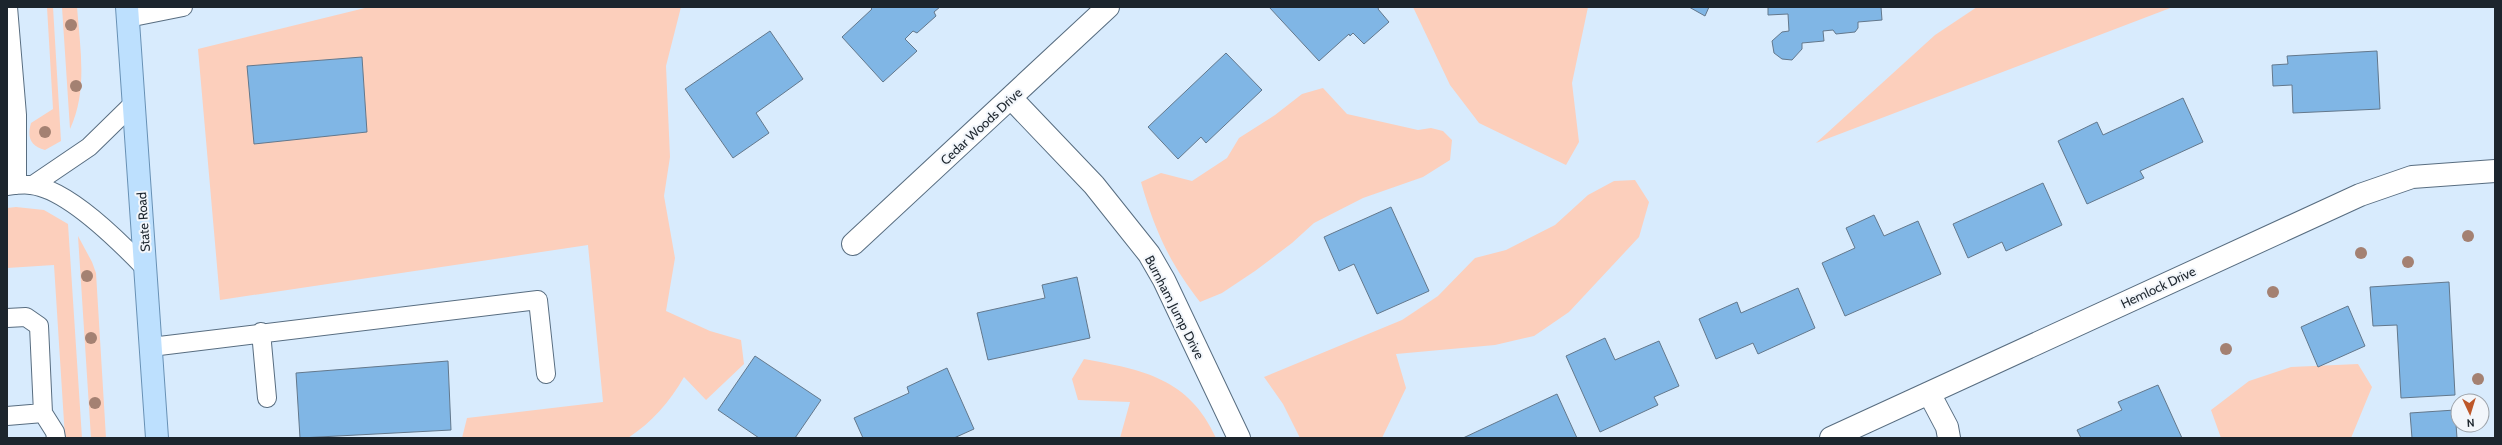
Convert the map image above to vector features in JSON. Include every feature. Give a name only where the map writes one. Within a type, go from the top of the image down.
[{"type":"main road","name":"State Road","points":[[128,12],[157,438]]},
{"type":"street","name":"Cedar Woods Drive","points":[[853,244],[1012,99],[1108,7]]},
{"type":"street","name":"Burnham Jump Drive","points":[[1012,99],[1094,186],[1149,254],[1164,280],[1239,438]]},
{"type":"street","name":"Hemlock Drive","points":[[1831,438],[2360,194],[2412,177],[2495,171]]},
{"type":"street","points":[[1930,393],[1947,427],[1949,438]]},
{"type":"lane","points":[[8,7],[17,115],[19,185]]},
{"type":"lane","points":[[128,12],[183,7]]},
{"type":"lane","points":[[19,185],[89,147],[134,103]]},
{"type":"lane","points":[[19,185],[60,196],[86,214],[121,243],[146,269]]},
{"type":"lane","points":[[151,347],[261,332],[538,300],[546,374]]},
{"type":"lane","points":[[7,318],[26,317],[39,326],[43,413],[55,432],[56,438]]},
{"type":"lane","points":[[261,332],[267,398]]},
{"type":"lane","points":[[7,416],[43,413]]},
{"type":"shaded area","points":[[47,7],[53,7],[61,141],[45,150],[33,143],[29,133],[31,123],[53,109]]},
{"type":"shaded area","points":[[62,7],[77,7],[81,54],[81,85],[79,100],[76,115],[70,129]]},
{"type":"shaded area","points":[[369,7],[681,7],[666,66],[670,157],[664,196],[675,258],[666,311],[710,331],[741,340],[744,364],[706,400],[684,377],[666,404],[652,419],[628,438],[462,438],[467,418],[603,402],[588,245],[220,300],[198,49]]},
{"type":"shaded area","points":[[1413,7],[1588,7],[1572,83],[1579,142],[1566,165],[1479,123],[1450,85]]},
{"type":"shaded area","points":[[1977,7],[2173,7],[1816,143],[1935,35]]},
{"type":"shaded area","points":[[1323,88],[1347,114],[1418,130],[1431,128],[1443,131],[1452,140],[1450,160],[1423,177],[1363,198],[1314,223],[1292,243],[1255,271],[1222,293],[1200,302],[1171,259],[1164,245],[1146,200],[1141,182],[1161,173],[1192,181],[1227,158],[1239,138],[1275,115],[1302,94]]},
{"type":"shaded area","points":[[1635,180],[1649,202],[1639,237],[1569,312],[1534,336],[1495,345],[1396,354],[1406,388],[1382,438],[1300,438],[1283,404],[1264,377],[1402,320],[1438,296],[1475,258],[1506,250],[1555,225],[1588,195],[1614,181]]},
{"type":"shaded area","points":[[16,207],[44,210],[68,224],[82,438],[65,438],[54,265],[7,268],[7,208]]},
{"type":"shaded area","points":[[78,236],[92,262],[96,273],[106,438],[91,438]]},
{"type":"shaded area","points":[[1084,359],[1145,373],[1162,380],[1178,390],[1192,402],[1205,418],[1216,438],[1120,438],[1130,402],[1078,400],[1072,379]]},
{"type":"shaded area","points":[[2358,364],[2372,387],[2351,438],[2221,438],[2211,410],[2249,381],[2291,367]]},
{"type":"building","points":[[870,7],[940,7],[934,12],[936,16],[917,33],[913,31],[905,39],[917,51],[883,82],[842,37],[872,9]]},
{"type":"building","points":[[1269,7],[1379,7],[1378,9],[1389,22],[1364,44],[1353,33],[1350,36],[1349,34],[1319,61]]},
{"type":"building","points":[[1689,7],[1709,7],[1705,16]]},
{"type":"building","points":[[1768,7],[1881,7],[1882,20],[1858,22],[1858,28],[1855,32],[1836,34],[1833,30],[1823,31],[1824,41],[1802,43],[1802,49],[1792,60],[1782,59],[1774,53],[1772,41],[1782,32],[1789,31],[1788,14],[1768,15]]},
{"type":"building","points":[[770,31],[803,79],[756,113],[769,133],[733,158],[685,89]]},
{"type":"building","points":[[2377,51],[2380,109],[2293,113],[2292,85],[2273,86],[2272,65],[2288,64],[2287,56]]},
{"type":"building","points":[[1226,53],[1262,90],[1206,143],[1201,137],[1178,159],[1148,127]]},
{"type":"building","points":[[362,57],[367,132],[254,144],[247,66]]},
{"type":"building","points":[[2183,98],[2203,142],[2140,171],[2144,178],[2087,204],[2058,141],[2097,122],[2103,135]]},
{"type":"building","points":[[2043,183],[2062,225],[2006,251],[2002,242],[1968,258],[1953,224]]},
{"type":"building","points":[[1391,207],[1429,291],[1377,314],[1354,264],[1339,271],[1324,237]]},
{"type":"building","points":[[1874,215],[1884,236],[1918,221],[1941,274],[1845,316],[1822,263],[1855,248],[1846,228]]},
{"type":"building","points":[[1077,277],[1090,338],[988,360],[977,313],[1045,298],[1042,285]]},
{"type":"building","points":[[2449,282],[2455,393],[2450,393],[2450,395],[2401,398],[2397,325],[2373,326],[2370,287]]},
{"type":"building","points":[[1798,288],[1815,328],[1758,354],[1753,343],[1716,359],[1699,319],[1737,302],[1741,313]]},
{"type":"building","points":[[2348,306],[2365,346],[2318,367],[2301,327]]},
{"type":"building","points":[[1605,338],[1615,360],[1659,341],[1679,386],[1654,397],[1658,405],[1600,432],[1566,356]]},
{"type":"building","points":[[755,356],[821,400],[795,438],[759,438],[718,410]]},
{"type":"building","points":[[448,361],[451,430],[300,438],[296,373]]},
{"type":"building","points":[[947,368],[974,429],[954,438],[863,438],[854,418],[909,393],[907,387]]},
{"type":"building","points":[[2158,385],[2182,438],[2081,438],[2077,430],[2122,410],[2118,402]]},
{"type":"building","points":[[1557,394],[1577,438],[1463,438]]},
{"type":"building","points":[[2450,410],[2450,433],[2457,433],[2457,438],[2412,438],[2410,413]]}]
